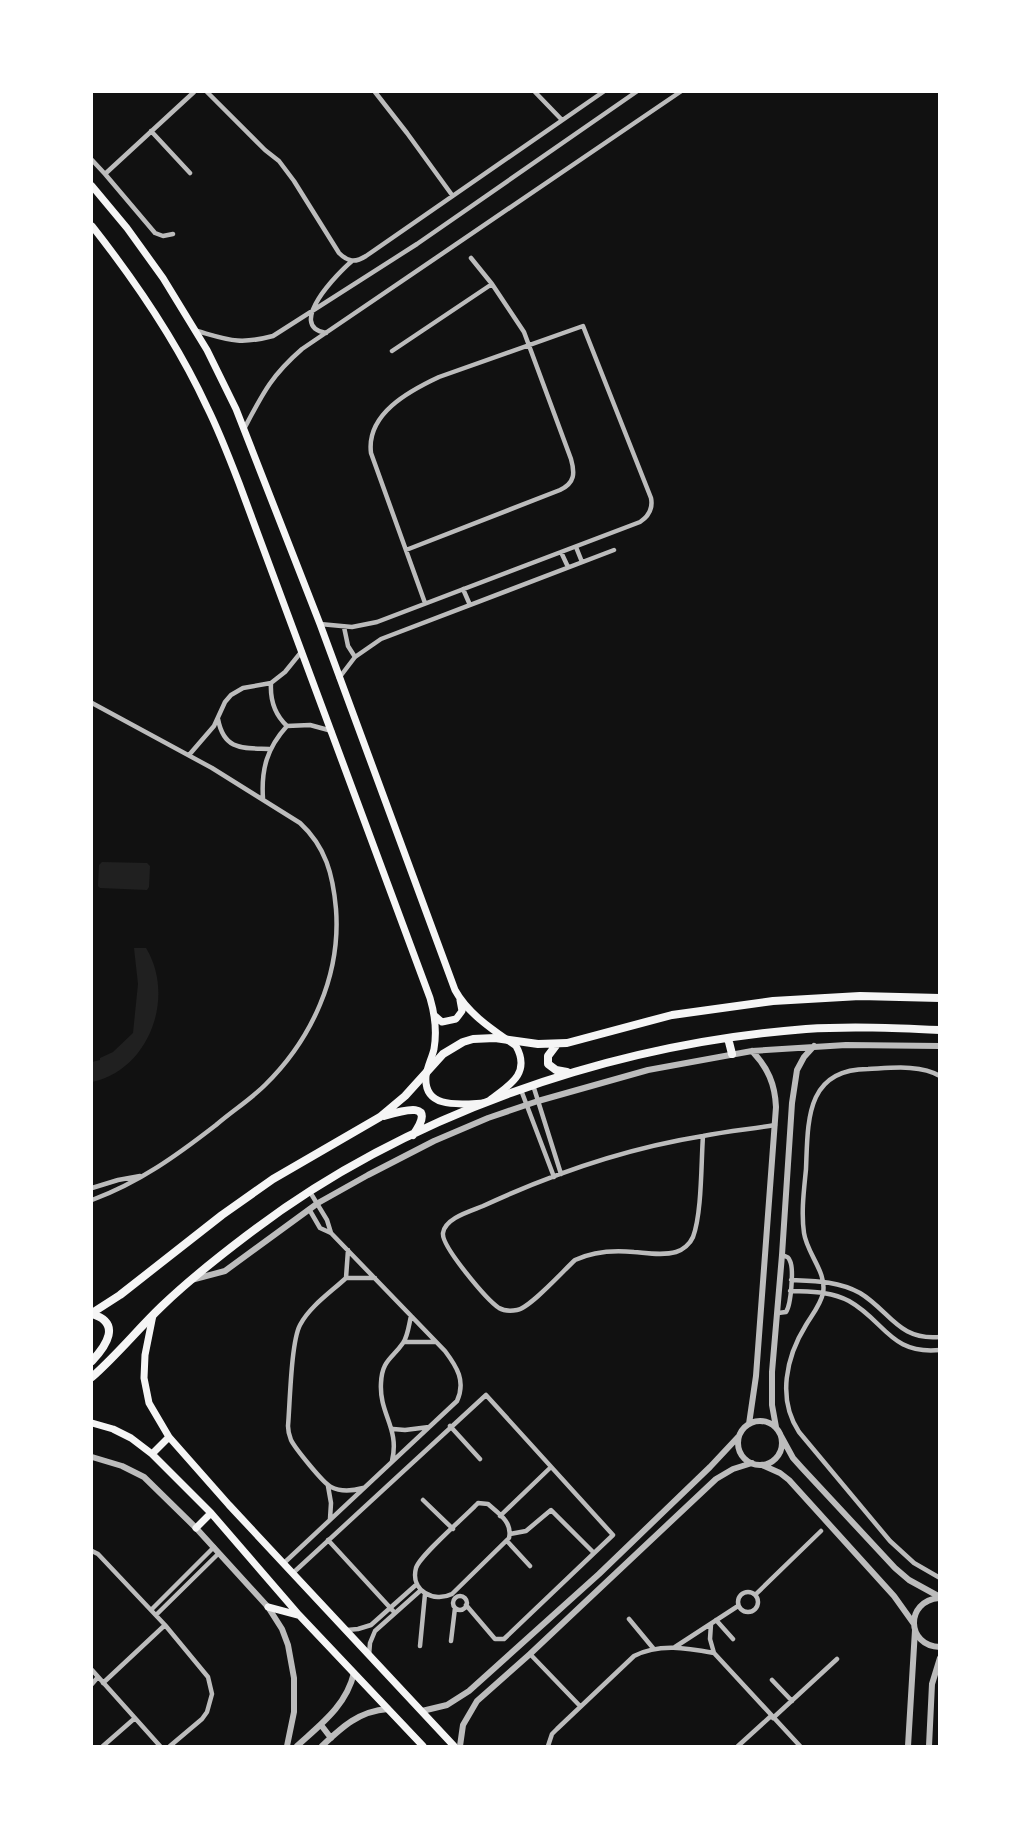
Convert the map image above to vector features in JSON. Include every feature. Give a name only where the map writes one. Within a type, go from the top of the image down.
[{"type":"main road","points":[[92,186],[145,252],[196,331],[222,379],[244,429],[320,624],[460,1000],[462,1011],[456,1019],[442,1022],[435,1016]]},
{"type":"main road","points":[[92,226],[156,316],[207,406],[243,492],[423,978],[435,1016],[434,1049],[427,1070],[426,1083],[432,1096],[438,1100],[451,1104],[486,1102],[512,1083],[520,1072],[521,1058],[516,1046],[482,1022],[460,1000]]},
{"type":"main road","points":[[92,1361],[106,1345],[109,1335],[104,1320],[92,1313],[127,1290],[222,1215],[273,1179],[380,1117],[405,1096],[443,1054],[463,1042],[484,1038],[557,1044],[586,1039],[672,1015],[750,1004],[832,997],[939,998]]},
{"type":"main road","points":[[92,1377],[153,1314],[249,1233],[360,1162],[486,1102],[570,1072],[671,1048],[728,1038],[830,1028],[939,1030]]},
{"type":"main road","points":[[728,1038],[732,1054]]},
{"type":"main road","points":[[557,1044],[548,1056],[548,1064],[556,1070],[570,1072]]},
{"type":"main road","points":[[380,1117],[409,1109],[416,1110],[421,1115],[421,1122],[412,1136]]},
{"type":"main road","points":[[153,1314],[145,1355],[144,1378],[150,1403],[169,1437],[229,1505],[454,1746]]},
{"type":"main road","points":[[92,1423],[113,1429],[131,1438],[152,1454],[211,1513],[299,1615],[423,1746]]},
{"type":"main road","points":[[152,1454],[169,1437]]},
{"type":"main road","points":[[196,1528],[211,1513]]},
{"type":"main road","points":[[268,1607],[299,1615]]},
{"type":"street","points":[[105,174],[194,92]]},
{"type":"street","points":[[207,92],[279,161],[339,253],[352,261],[366,256],[603,92]]},
{"type":"street","points":[[375,92],[408,133],[452,195]]},
{"type":"street","points":[[535,92],[562,120]]},
{"type":"street","points":[[196,331],[239,342],[273,336],[417,244],[636,92]]},
{"type":"street","points":[[244,429],[267,385],[302,350],[680,92]]},
{"type":"street","points":[[151,131],[190,173]]},
{"type":"street","points":[[92,160],[155,233],[163,236],[173,234]]},
{"type":"street","points":[[406,550],[560,490],[573,479],[571,459],[524,332],[492,284],[471,258]]},
{"type":"street","points":[[326,333],[318,331],[313,326],[311,318],[313,311],[328,285],[352,261]]},
{"type":"street","points":[[392,351],[492,284]]},
{"type":"street","points":[[320,624],[344,627],[369,624],[576,547],[644,519],[652,507],[651,498],[583,326],[421,385],[398,400],[379,419],[373,429],[371,453],[425,603]]},
{"type":"street","points":[[576,547],[582,562]]},
{"type":"street","points":[[339,678],[355,657],[381,639],[614,550]]},
{"type":"street","points":[[561,552],[568,567]]},
{"type":"street","points":[[463,589],[470,605]]},
{"type":"street","points":[[344,627],[348,646],[355,657]]},
{"type":"street","points":[[189,755],[218,719],[225,702],[231,695],[243,688],[270,683],[285,672],[302,651]]},
{"type":"street","points":[[270,683],[270,697],[274,710],[287,726]]},
{"type":"street","points":[[92,703],[189,755],[263,799],[310,832],[319,843],[330,868],[335,900],[336,931],[333,961],[326,991],[297,1049],[275,1075],[187,1148],[146,1175],[92,1200]]},
{"type":"street","points":[[218,719],[222,733],[231,744],[242,749],[269,749]]},
{"type":"street","points":[[263,799],[263,767],[269,749],[287,726],[310,725],[332,731]]},
{"type":"street","points":[[814,1046],[799,1065],[795,1078],[772,1372],[772,1405],[776,1428],[793,1458],[895,1568],[909,1581],[939,1598]]},
{"type":"street","points":[[191,1280],[225,1271],[318,1203],[434,1141],[488,1118],[537,1101],[616,1077],[752,1051],[814,1046],[939,1046]]},
{"type":"street","points":[[422,1711],[447,1705],[469,1691],[599,1574],[710,1467],[749,1424],[756,1376],[776,1096],[764,1065],[752,1051]]},
{"type":"street","points":[[939,1076],[933,1072],[911,1068],[852,1069],[832,1079],[814,1098],[808,1119],[803,1218],[806,1243],[823,1282],[823,1292],[796,1343],[789,1362],[787,1381],[787,1403],[793,1424],[890,1541],[914,1563],[939,1578]]},
{"type":"street","points":[[533,1085],[561,1174]]},
{"type":"street","points":[[521,1089],[554,1177]]},
{"type":"street","points":[[534,1124],[543,1120]]},
{"type":"street","points":[[702,1136],[697,1218],[693,1236],[686,1247],[676,1252],[625,1251],[586,1255],[576,1260],[522,1308],[503,1310],[452,1254],[444,1241],[445,1227],[453,1219],[561,1174],[637,1151],[702,1136],[775,1125]]},
{"type":"street","points":[[92,1188],[146,1175]]},
{"type":"street","points":[[310,1192],[318,1203],[332,1233]]},
{"type":"street","points":[[284,1563],[457,1401],[462,1384],[457,1367],[436,1342],[332,1233],[320,1228],[309,1209]]},
{"type":"street","points":[[330,1520],[332,1503],[328,1486],[295,1446],[288,1426],[295,1342],[299,1326],[307,1315],[346,1278],[348,1250]]},
{"type":"street","points":[[778,1313],[788,1309],[791,1280],[791,1263],[782,1254]]},
{"type":"street","points":[[346,1278],[375,1278]]},
{"type":"street","points":[[791,1280],[842,1285],[860,1293],[905,1331],[927,1338],[939,1337]]},
{"type":"street","points":[[790,1291],[823,1292],[838,1296],[855,1305],[900,1344],[912,1348],[939,1350]]},
{"type":"street","points":[[392,1462],[393,1429],[383,1403],[381,1381],[386,1363],[404,1342],[411,1316]]},
{"type":"street","points":[[404,1342],[436,1342]]},
{"type":"street","points":[[293,1573],[486,1395],[613,1535],[504,1639],[495,1639],[466,1605],[464,1598],[460,1596],[453,1596],[441,1598],[423,1592],[417,1584],[415,1573],[419,1562],[478,1503],[488,1504],[510,1526],[510,1534],[507,1541],[453,1596],[455,1608],[451,1641]]},
{"type":"street","points":[[749,1424],[763,1421],[776,1428]]},
{"type":"street","points":[[393,1429],[418,1429],[430,1426]]},
{"type":"street","points":[[450,1426],[480,1458]]},
{"type":"street","points":[[739,1436],[740,1452],[752,1463]]},
{"type":"street","points":[[762,1465],[777,1457],[781,1447],[781,1436]]},
{"type":"street","points":[[92,1457],[122,1466],[144,1477],[196,1528],[268,1607],[282,1629],[292,1661],[294,1712],[287,1746]]},
{"type":"street","points":[[460,1746],[463,1725],[477,1701],[716,1479],[733,1469],[752,1463],[780,1473],[789,1480],[894,1596],[914,1627],[917,1636],[926,1644],[939,1647]]},
{"type":"street","points":[[500,1516],[551,1467]]},
{"type":"street","points":[[328,1486],[352,1491],[364,1488]]},
{"type":"street","points":[[423,1500],[453,1529]]},
{"type":"street","points":[[510,1534],[526,1531],[551,1510],[594,1553]]},
{"type":"street","points":[[755,1595],[821,1530]]},
{"type":"street","points":[[328,1540],[395,1613]]},
{"type":"street","points":[[507,1541],[530,1566]]},
{"type":"street","points":[[151,1610],[216,1550]]},
{"type":"street","points":[[156,1615],[216,1550]]},
{"type":"street","points":[[92,1551],[98,1554],[156,1615],[208,1677],[212,1694],[202,1719],[170,1746]]},
{"type":"street","points":[[347,1630],[370,1625],[417,1584]]},
{"type":"street","points":[[369,1654],[370,1642],[375,1631],[423,1592]]},
{"type":"street","points":[[420,1646],[423,1592]]},
{"type":"street","points":[[749,1592],[755,1595],[758,1601],[755,1610],[745,1612],[738,1606],[738,1599],[742,1593],[749,1592]]},
{"type":"street","points":[[908,1746],[914,1618],[919,1607],[929,1600],[939,1598]]},
{"type":"street","points":[[455,1608],[460,1609],[466,1605]]},
{"type":"street","points":[[674,1648],[738,1606]]},
{"type":"street","points":[[629,1619],[653,1648]]},
{"type":"street","points":[[714,1622],[733,1639]]},
{"type":"street","points":[[714,1622],[710,1639],[714,1653],[800,1746]]},
{"type":"street","points":[[104,1683],[165,1625]]},
{"type":"street","points":[[548,1746],[552,1734],[633,1656],[653,1648],[714,1653]]},
{"type":"street","points":[[530,1654],[580,1706]]},
{"type":"street","points":[[929,1746],[932,1684],[939,1658]]},
{"type":"street","points":[[738,1746],[792,1701],[837,1659]]},
{"type":"street","points":[[92,1670],[160,1746]]},
{"type":"street","points":[[297,1746],[341,1705],[354,1673]]},
{"type":"street","points":[[92,1684],[98,1677]]},
{"type":"street","points":[[772,1680],[792,1701]]},
{"type":"street","points":[[322,1746],[347,1723],[362,1714],[388,1709]]},
{"type":"street","points":[[103,1746],[135,1718]]},
{"type":"street","points":[[321,1725],[331,1738]]},
{"type":"shaded area","points":[[102,862],[147,863],[150,866],[149,887],[147,890],[100,888],[98,886],[99,865]]},
{"type":"shaded area","points":[[134,948],[146,948],[155,967],[158,988],[157,1009],[152,1029],[142,1047],[129,1063],[112,1075],[92,1082],[92,1062],[113,1052],[133,1033],[138,984]]}]
